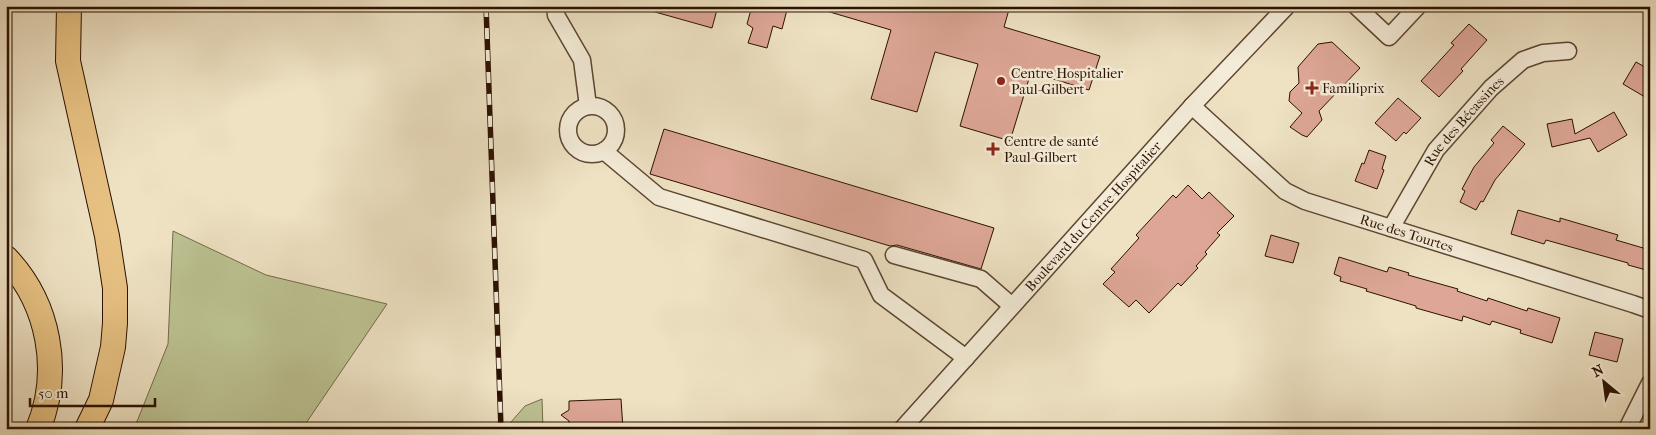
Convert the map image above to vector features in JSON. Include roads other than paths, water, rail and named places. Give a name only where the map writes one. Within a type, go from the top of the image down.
[{"type":"highway","points":[[69,6],[68,61],[107,236],[114,288],[116,322],[113,347],[101,400],[87,429]]},
{"type":"highway","points":[[6,258],[16,268],[32,291],[43,317],[50,352],[49,389],[38,429]]},
{"type":"street","points":[[555,6],[556,15],[582,60],[588,106]]},
{"type":"street","name":"Boulevard du Centre-Hospitalier","points":[[902,429],[1192,106],[1287,6]]},
{"type":"street","points":[[1356,6],[1388,37],[1418,6]]},
{"type":"street","name":"Rue des Bécassines","points":[[1391,228],[1436,150],[1491,88],[1523,60],[1543,53],[1568,51]]},
{"type":"street","points":[[588,106],[600,106],[615,121],[616,136],[612,143],[604,151],[593,154],[585,153],[573,144],[568,130],[573,116],[578,110],[588,106]]},
{"type":"street","name":"Rue des Tourtes","points":[[1192,106],[1285,191],[1305,201],[1650,310]]},
{"type":"street","points":[[604,151],[659,198],[864,260],[882,295],[966,358]]},
{"type":"street","points":[[894,255],[981,279],[1012,306]]},
{"type":"street","points":[[1627,429],[1650,383]]},
{"type":"railway","points":[[486,6],[501,429]]},
{"type":"place","name":"Centre Hospitalier Paul-Gilbert","points":[[1001,81]]},
{"type":"place","name":"Familiprix","points":[[1312,88]]},
{"type":"place","name":"Centre de santé Paul-Gilbert","points":[[993,149]]}]
